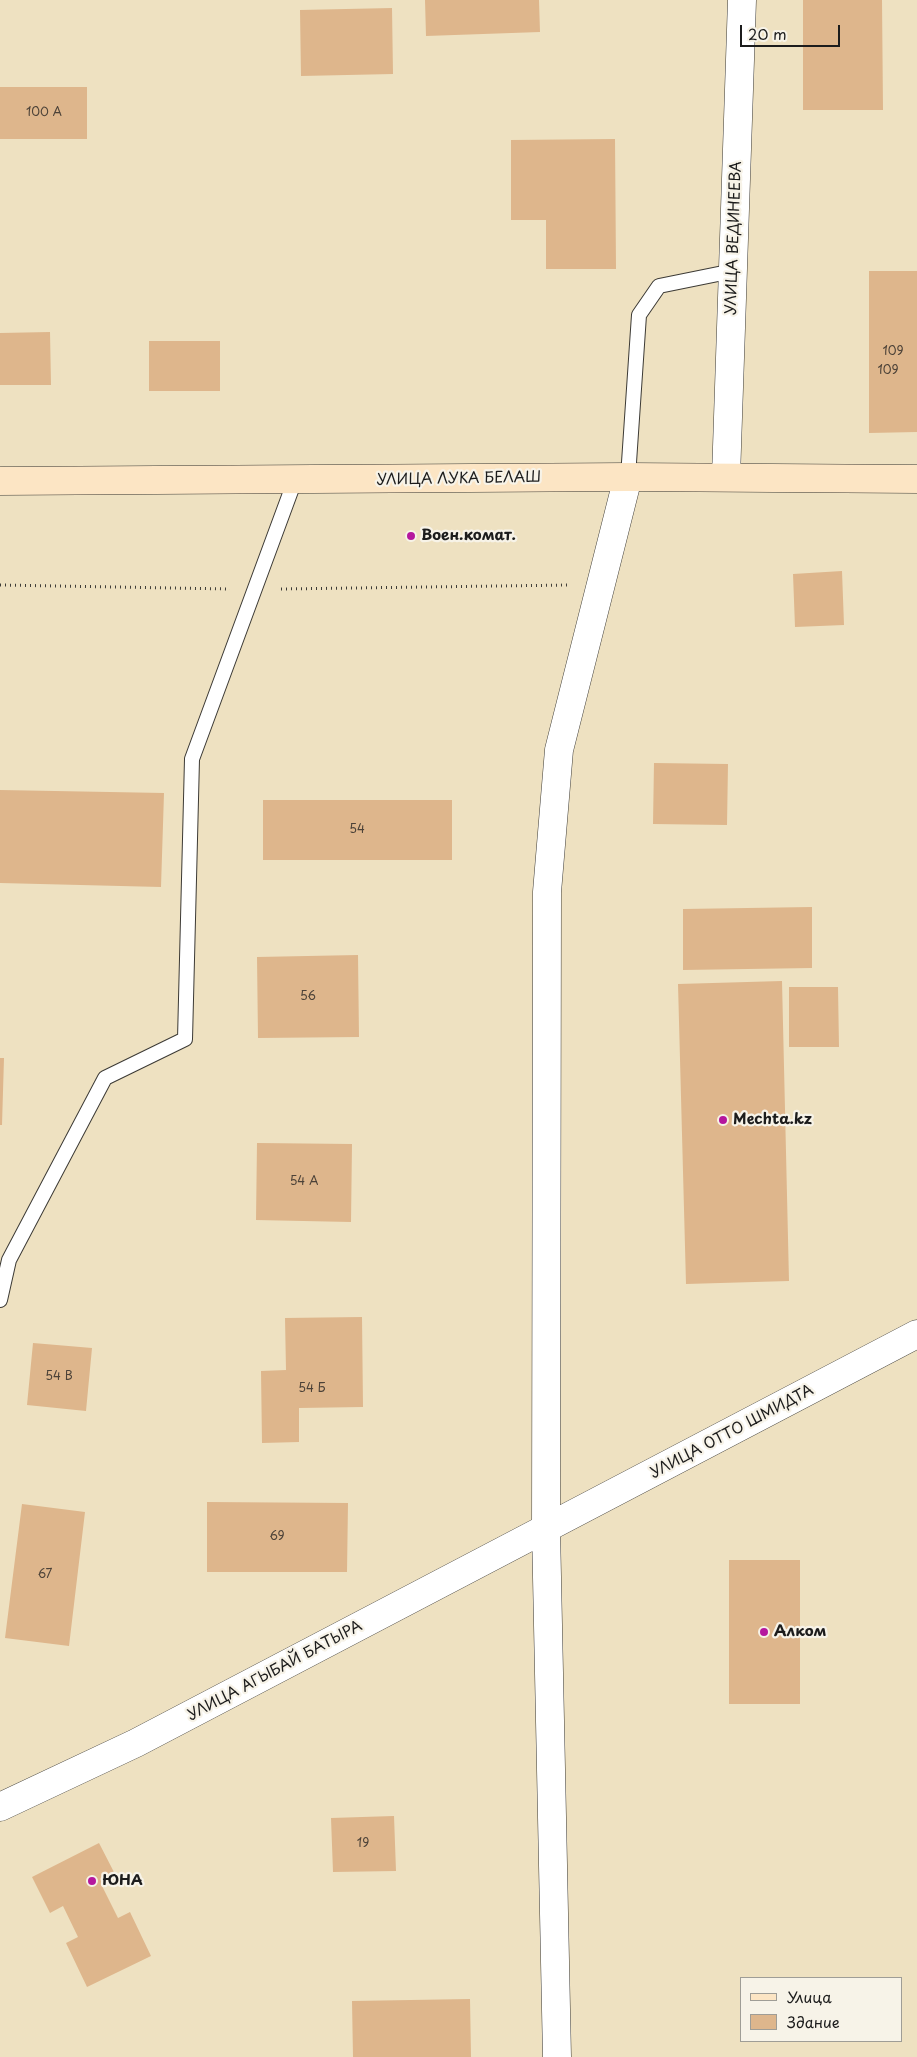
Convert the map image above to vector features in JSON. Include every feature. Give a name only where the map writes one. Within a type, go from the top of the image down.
[{"type":"main road","name":"УЛИЦА ЛУКА БЕЛАШ","points":[[0,481],[628,477],[917,479]]},
{"type":"street","name":"УЛИЦА ВЕДИНЕЕВА","points":[[726,477],[742,0]]},
{"type":"street","points":[[557,2057],[546,1529],[547,892],[558,750],[628,477]]},
{"type":"street","name":"УЛИЦА ОТТО ШМИДТА","points":[[546,1529],[917,1334]]},
{"type":"street","name":"УЛИЦА АГЫБАЙ БАТЫРА","points":[[0,1807],[136,1743],[546,1529]]},
{"type":"lane","points":[[628,477],[640,315],[659,286],[733,271]]},
{"type":"lane","points":[[0,1300],[9,1260],[105,1078],[184,1039],[192,759],[295,480]]},
{"type":"path","points":[[0,585],[254,590],[600,585]]},
{"type":"building","points":[[425,0],[539,0],[540,32],[426,36]]},
{"type":"building","points":[[803,0],[882,0],[883,110],[803,110]]},
{"type":"building","points":[[392,8],[393,74],[301,76],[300,10]]},
{"type":"building","points":[[0,87],[87,87],[87,139],[0,139]]},
{"type":"building","points":[[615,139],[616,269],[546,269],[546,220],[511,220],[511,140]]},
{"type":"building","points":[[869,271],[917,271],[917,432],[869,433]]},
{"type":"building","points":[[50,332],[51,385],[0,385],[0,333]]},
{"type":"building","points":[[149,341],[220,341],[220,391],[149,391]]},
{"type":"building","points":[[842,571],[844,625],[795,627],[793,574]]},
{"type":"building","points":[[654,763],[728,764],[727,825],[653,824]]},
{"type":"building","points":[[0,790],[164,793],[161,887],[0,883]]},
{"type":"building","points":[[263,800],[452,800],[452,860],[263,860]]},
{"type":"building","points":[[812,907],[812,968],[683,970],[683,909]]},
{"type":"building","points":[[358,955],[359,1037],[258,1038],[257,957]]},
{"type":"building","points":[[782,981],[789,1281],[686,1284],[678,984]]},
{"type":"building","points":[[789,987],[838,987],[839,1047],[789,1047]]},
{"type":"building","points":[[0,1058],[4,1058],[2,1125],[0,1125]]},
{"type":"building","points":[[257,1143],[352,1144],[351,1222],[256,1220]]},
{"type":"building","points":[[362,1317],[363,1407],[299,1408],[299,1442],[262,1443],[261,1371],[286,1370],[285,1318]]},
{"type":"building","points":[[33,1343],[92,1348],[86,1411],[27,1405]]},
{"type":"building","points":[[207,1502],[348,1503],[347,1572],[207,1572]]},
{"type":"building","points":[[22,1504],[85,1512],[69,1646],[5,1638]]},
{"type":"building","name":"Алком","points":[[729,1560],[800,1560],[800,1704],[729,1704]]},
{"type":"building","points":[[394,1816],[396,1871],[333,1872],[331,1818]]},
{"type":"building","points":[[99,1843],[117,1878],[102,1886],[118,1918],[130,1912],[151,1956],[87,1987],[66,1943],[78,1937],[63,1906],[50,1913],[32,1877]]},
{"type":"building","points":[[470,1999],[471,2057],[353,2057],[352,2001]]},
{"type":"place","name":"Воен.комат.","points":[[411,536]]},
{"type":"place","name":"Mechta.kz","points":[[723,1120]]},
{"type":"place","name":"Алком","points":[[764,1632]]},
{"type":"place","name":"ЮНА","points":[[92,1881]]}]
